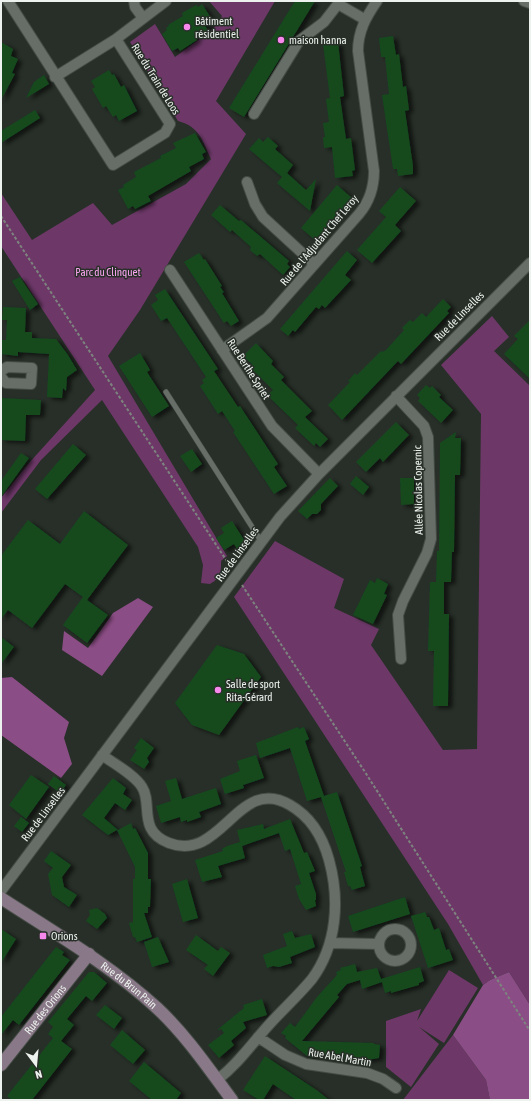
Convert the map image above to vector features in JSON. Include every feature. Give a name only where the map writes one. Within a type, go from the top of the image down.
[{"type":"main road","name":"Rue du Brun Pain","points":[[1,898],[89,954],[158,1009],[174,1025],[232,1100]]},
{"type":"main road","name":"Rue des Orions","points":[[1,1065],[89,954]]},
{"type":"street","name":"Rue du Train de Loos","points":[[8,1],[55,77],[113,165],[165,133],[170,127],[168,120],[116,38]]},
{"type":"street","points":[[134,1],[135,7],[143,18]]},
{"type":"street","name":"Rue du Train de Loos","points":[[55,77],[116,38],[166,1]]},
{"type":"street","name":"Rue de l'Adjudant Chef Leroy","points":[[222,350],[267,318],[364,208],[373,186],[374,171],[358,51],[359,35],[364,19],[377,1]]},
{"type":"street","points":[[524,1],[530,3]]},
{"type":"street","points":[[254,114],[299,41],[324,22],[338,4],[364,19]]},
{"type":"street","points":[[247,182],[255,204],[263,217],[314,264]]},
{"type":"street","name":"Rue de Linselles","points":[[1,891],[236,575],[290,506],[319,474],[396,396],[530,263]]},
{"type":"street","name":"Rue Berthe Spriet","points":[[170,270],[272,426],[319,474]]},
{"type":"street","points":[[1,371],[7,367],[32,368],[31,384],[6,383],[1,377]]},
{"type":"street","name":"Allée Nicolas Copernic","points":[[396,396],[424,426],[428,437],[432,532],[427,553],[403,601],[398,615],[401,659]]},
{"type":"street","points":[[102,754],[140,784],[145,794],[146,813],[151,827],[160,838],[172,844],[186,846],[208,839],[246,806],[259,799],[275,799],[284,801],[298,810],[319,834],[327,852],[333,874],[336,904],[330,943],[311,979],[258,1037],[234,1067],[217,1080]]},
{"type":"street","points":[[330,943],[379,944]]},
{"type":"street","name":"Rue Abel Martin","points":[[258,1037],[285,1055],[306,1064],[367,1073],[383,1079],[396,1088]]},
{"type":"lane","points":[[166,392],[261,542]]},
{"type":"path","points":[[1,216],[365,772],[530,1031]]},
{"type":"green space","name":"Parc du Clinquet","points":[[209,1],[275,1],[216,101],[246,134],[140,310],[108,356],[227,556],[221,561],[218,577],[210,584],[201,583],[203,565],[198,547],[102,400],[41,460],[1,513],[1,498],[29,463],[95,390],[1,246],[1,193],[32,240],[93,203],[112,225],[186,184],[211,159],[196,131],[178,121],[130,42],[155,24],[175,57],[213,29],[222,16]]},
{"type":"green space","points":[[492,316],[509,337],[494,351],[530,386],[530,1005],[509,972],[490,980],[483,985],[448,924],[234,597],[275,541],[344,579],[334,608],[379,629],[371,645],[443,750],[477,749],[481,414],[441,365]]},
{"type":"green space","points":[[449,970],[478,988],[444,1043],[419,1027],[439,1044],[411,1087],[386,1067],[386,1021],[421,1009],[417,1021]]},
{"type":"green space","points":[[453,1035],[486,1080],[490,1100],[403,1100]]},
{"type":"shaded area","points":[[138,598],[153,607],[102,676],[62,650],[64,631],[88,648],[113,613]]},
{"type":"shaded area","points":[[12,677],[69,722],[64,738],[72,764],[61,778],[1,735],[1,678]]},
{"type":"shaded area","points":[[509,972],[530,1005],[530,1100],[490,1100],[486,1080],[453,1035],[483,985],[490,980]]},
{"type":"building","points":[[295,1],[315,1],[244,117],[229,108]]},
{"type":"building","name":"Bâtiment résidentiel","points":[[202,4],[213,21],[205,26],[208,30],[195,37],[197,40],[180,51],[178,48],[172,51],[162,34],[167,30],[166,28],[169,26],[168,25],[183,16],[182,13],[196,5],[198,7]]},
{"type":"building","points":[[393,36],[396,55],[399,54],[403,87],[406,86],[409,110],[405,111],[413,166],[413,174],[398,176],[397,169],[393,169],[382,95],[389,94],[385,57],[381,57],[379,38]]},
{"type":"building","points":[[1,42],[13,49],[11,56],[18,59],[12,73],[15,74],[1,100]]},
{"type":"building","points":[[338,42],[344,96],[340,97],[346,139],[351,138],[355,170],[352,171],[353,176],[335,178],[332,147],[324,148],[323,137],[325,137],[323,123],[329,122],[326,99],[330,98],[323,44]]},
{"type":"building","points":[[109,70],[112,75],[114,74],[121,87],[124,85],[137,111],[119,121],[116,115],[113,117],[106,106],[103,108],[92,89],[95,87],[91,81]]},
{"type":"building","points":[[44,75],[49,84],[26,98],[34,82]]},
{"type":"building","points":[[35,110],[40,118],[1,143],[1,131]]},
{"type":"building","points":[[195,133],[206,152],[202,154],[204,159],[189,167],[191,171],[148,196],[151,201],[135,209],[133,206],[128,209],[118,190],[136,177],[134,172],[161,158],[160,156],[176,148],[173,143]]},
{"type":"building","points":[[268,137],[278,146],[275,149],[293,165],[287,173],[306,190],[316,179],[310,211],[277,183],[282,177],[249,149],[259,138],[263,142]]},
{"type":"building","points":[[337,185],[352,198],[315,240],[301,228]]},
{"type":"building","points":[[400,187],[416,201],[395,225],[401,231],[372,263],[357,250],[386,217],[379,211]]},
{"type":"building","points":[[220,205],[239,221],[241,220],[289,261],[287,264],[290,267],[283,275],[260,254],[257,256],[250,250],[251,247],[232,230],[230,232],[211,215]]},
{"type":"building","points":[[347,251],[357,260],[345,275],[351,280],[325,308],[322,305],[319,309],[316,307],[295,332],[293,330],[288,336],[280,329]]},
{"type":"building","points":[[199,253],[204,260],[205,259],[222,286],[220,287],[224,292],[222,293],[239,321],[231,326],[227,321],[224,323],[184,262]]},
{"type":"building","points":[[20,277],[38,304],[30,310],[12,281]]},
{"type":"building","points":[[165,289],[218,369],[214,371],[238,407],[240,406],[278,464],[274,467],[287,486],[274,494],[233,432],[235,431],[222,411],[218,414],[200,386],[204,383],[202,380],[206,377],[167,318],[161,321],[151,305],[158,300],[155,295]]},
{"type":"building","points":[[443,299],[451,307],[447,311],[449,313],[401,364],[398,361],[342,420],[328,405],[350,382],[348,381],[355,373],[357,375],[381,351],[386,350],[404,330],[402,328],[410,320],[413,322],[422,313],[426,317]]},
{"type":"building","points":[[3,307],[26,308],[25,332],[32,332],[32,338],[56,339],[68,355],[77,370],[67,377],[66,391],[63,388],[62,398],[47,397],[49,354],[18,352],[18,356],[1,354],[1,340],[6,340],[7,320],[2,320]]},
{"type":"building","points":[[530,320],[530,379],[504,354],[518,339],[514,336]]},
{"type":"building","points":[[256,343],[273,361],[271,364],[284,377],[281,380],[312,411],[305,417],[328,439],[320,447],[316,443],[314,446],[295,428],[298,425],[267,395],[273,390],[250,367],[252,364],[243,356]]},
{"type":"building","points":[[140,353],[150,370],[147,372],[169,406],[152,417],[119,366]]},
{"type":"building","points":[[426,385],[430,388],[432,386],[441,395],[439,397],[453,410],[441,423],[418,401],[420,398],[417,395]]},
{"type":"building","points":[[1,398],[41,400],[40,415],[26,415],[25,441],[1,440]]},
{"type":"building","points":[[396,422],[409,435],[383,462],[380,458],[366,472],[356,462]]},
{"type":"building","points":[[456,432],[455,438],[461,438],[460,475],[455,475],[454,552],[452,552],[451,582],[444,582],[444,614],[449,614],[448,706],[433,706],[434,651],[428,651],[430,582],[436,582],[437,551],[439,551],[440,443]]},
{"type":"building","points":[[73,444],[86,455],[47,499],[35,489]]},
{"type":"building","points":[[192,449],[202,464],[191,472],[180,456]]},
{"type":"building","points":[[21,453],[29,458],[1,497],[1,481]]},
{"type":"building","points":[[356,476],[369,487],[363,495],[350,484]]},
{"type":"building","points":[[330,478],[338,486],[321,504],[321,510],[317,514],[312,514],[307,519],[298,511]]},
{"type":"building","points":[[400,478],[414,478],[414,504],[401,505]]},
{"type":"building","points":[[84,511],[128,545],[87,600],[108,615],[87,643],[63,625],[83,597],[65,584],[32,628],[8,610],[1,619],[1,556],[28,520],[60,544]]},
{"type":"building","points":[[232,521],[246,543],[239,552],[234,544],[224,550],[216,538],[224,533],[221,528]]},
{"type":"building","points":[[377,578],[388,584],[384,594],[387,595],[373,624],[353,615],[370,580],[375,583]]},
{"type":"building","points":[[1,637],[14,647],[1,664]]},
{"type":"building","name":"Salle de sport Rita-Gérard","points":[[217,645],[244,654],[261,677],[219,735],[192,725],[175,703]]},
{"type":"building","points":[[298,727],[299,729],[304,727],[309,739],[305,741],[324,796],[337,792],[362,866],[360,867],[365,886],[352,890],[350,886],[348,886],[344,872],[346,872],[321,797],[307,801],[290,748],[260,758],[256,743]]},
{"type":"building","points":[[141,738],[154,748],[147,758],[149,762],[144,769],[130,760],[137,750],[134,748]]},
{"type":"building","points":[[256,755],[264,778],[243,785],[244,788],[225,794],[220,779],[240,771],[237,761]]},
{"type":"building","points":[[31,775],[49,787],[26,819],[9,805]]},
{"type":"building","points":[[54,776],[66,785],[60,793],[48,784]]},
{"type":"building","points":[[113,778],[126,788],[123,794],[132,800],[125,810],[115,803],[104,818],[118,830],[131,823],[133,829],[135,828],[148,853],[148,879],[151,879],[150,907],[148,907],[148,913],[144,913],[152,937],[137,942],[135,937],[133,937],[129,923],[133,922],[133,879],[135,879],[135,867],[117,830],[108,835],[82,815]]},
{"type":"building","points":[[176,778],[182,799],[216,788],[221,804],[199,812],[201,817],[187,822],[187,820],[181,822],[180,817],[161,823],[156,806],[171,801],[165,781]]},
{"type":"building","points":[[21,817],[29,823],[22,832],[14,826]]},
{"type":"building","points":[[290,819],[304,853],[307,852],[315,871],[309,873],[316,894],[316,906],[306,910],[299,899],[295,886],[301,884],[290,849],[285,851],[279,833],[242,846],[245,858],[218,866],[222,877],[202,882],[195,860],[223,851],[222,849],[227,846],[240,842],[237,830],[263,824],[264,829]]},
{"type":"building","points":[[51,851],[71,865],[62,877],[64,887],[77,895],[69,907],[52,895],[48,874],[53,868],[44,861]]},
{"type":"building","points":[[187,879],[198,918],[183,922],[172,884]]},
{"type":"building","points":[[405,897],[410,914],[353,932],[348,916]]},
{"type":"building","points":[[97,908],[105,914],[107,918],[97,929],[86,921],[90,915],[89,910]]},
{"type":"building","points":[[425,912],[427,917],[429,917],[434,930],[439,928],[446,950],[449,949],[453,960],[428,968],[411,916]]},
{"type":"building","points":[[1,929],[16,939],[1,963]]},
{"type":"building","points":[[292,931],[295,938],[311,934],[315,947],[290,957],[292,963],[279,967],[273,966],[267,968],[263,955],[287,946],[283,934]]},
{"type":"building","points":[[196,935],[218,951],[221,947],[230,953],[213,976],[204,969],[208,965],[186,950]]},
{"type":"building","points":[[158,937],[169,962],[152,967],[144,942]]},
{"type":"building","points":[[56,947],[64,952],[62,955],[70,960],[19,1025],[13,1020],[1,1035],[1,1017]]},
{"type":"building","points":[[355,964],[357,972],[377,968],[381,979],[420,967],[424,981],[419,983],[419,985],[391,993],[391,991],[385,993],[382,982],[362,989],[360,980],[347,984],[337,995],[339,997],[302,1041],[374,1043],[380,1045],[379,1058],[367,1060],[338,1058],[332,1055],[316,1054],[312,1058],[308,1055],[307,1056],[281,1033],[290,1023],[295,1027],[317,997],[337,975],[336,972],[341,970],[340,968]]},
{"type":"building","points":[[89,972],[94,972],[107,983],[92,1001],[86,996],[67,1019],[74,1025],[61,1041],[72,1049],[32,1100],[12,1100],[7,1096],[53,1038],[48,1034],[53,1027],[48,1022]]},
{"type":"building","points":[[262,999],[267,1015],[243,1022],[246,1028],[231,1041],[234,1045],[219,1058],[208,1045],[224,1033],[221,1029],[217,1030],[244,1008],[243,1005]]},
{"type":"building","points":[[105,1005],[122,1018],[114,1029],[96,1015]]},
{"type":"building","points":[[122,1030],[145,1050],[133,1064],[110,1045]]},
{"type":"building","points":[[265,1056],[329,1100],[296,1100],[273,1084],[263,1100],[259,1100],[243,1090]]},
{"type":"building","points":[[144,1062],[181,1093],[176,1100],[152,1100],[129,1081]]},
{"type":"place","name":"Bâtiment résidentiel","points":[[187,27]]},
{"type":"place","name":"maison hanna","points":[[281,40]]},
{"type":"place","name":"Salle de sport Rita-Gérard","points":[[218,690]]},
{"type":"place","name":"Orions","points":[[43,936]]}]
